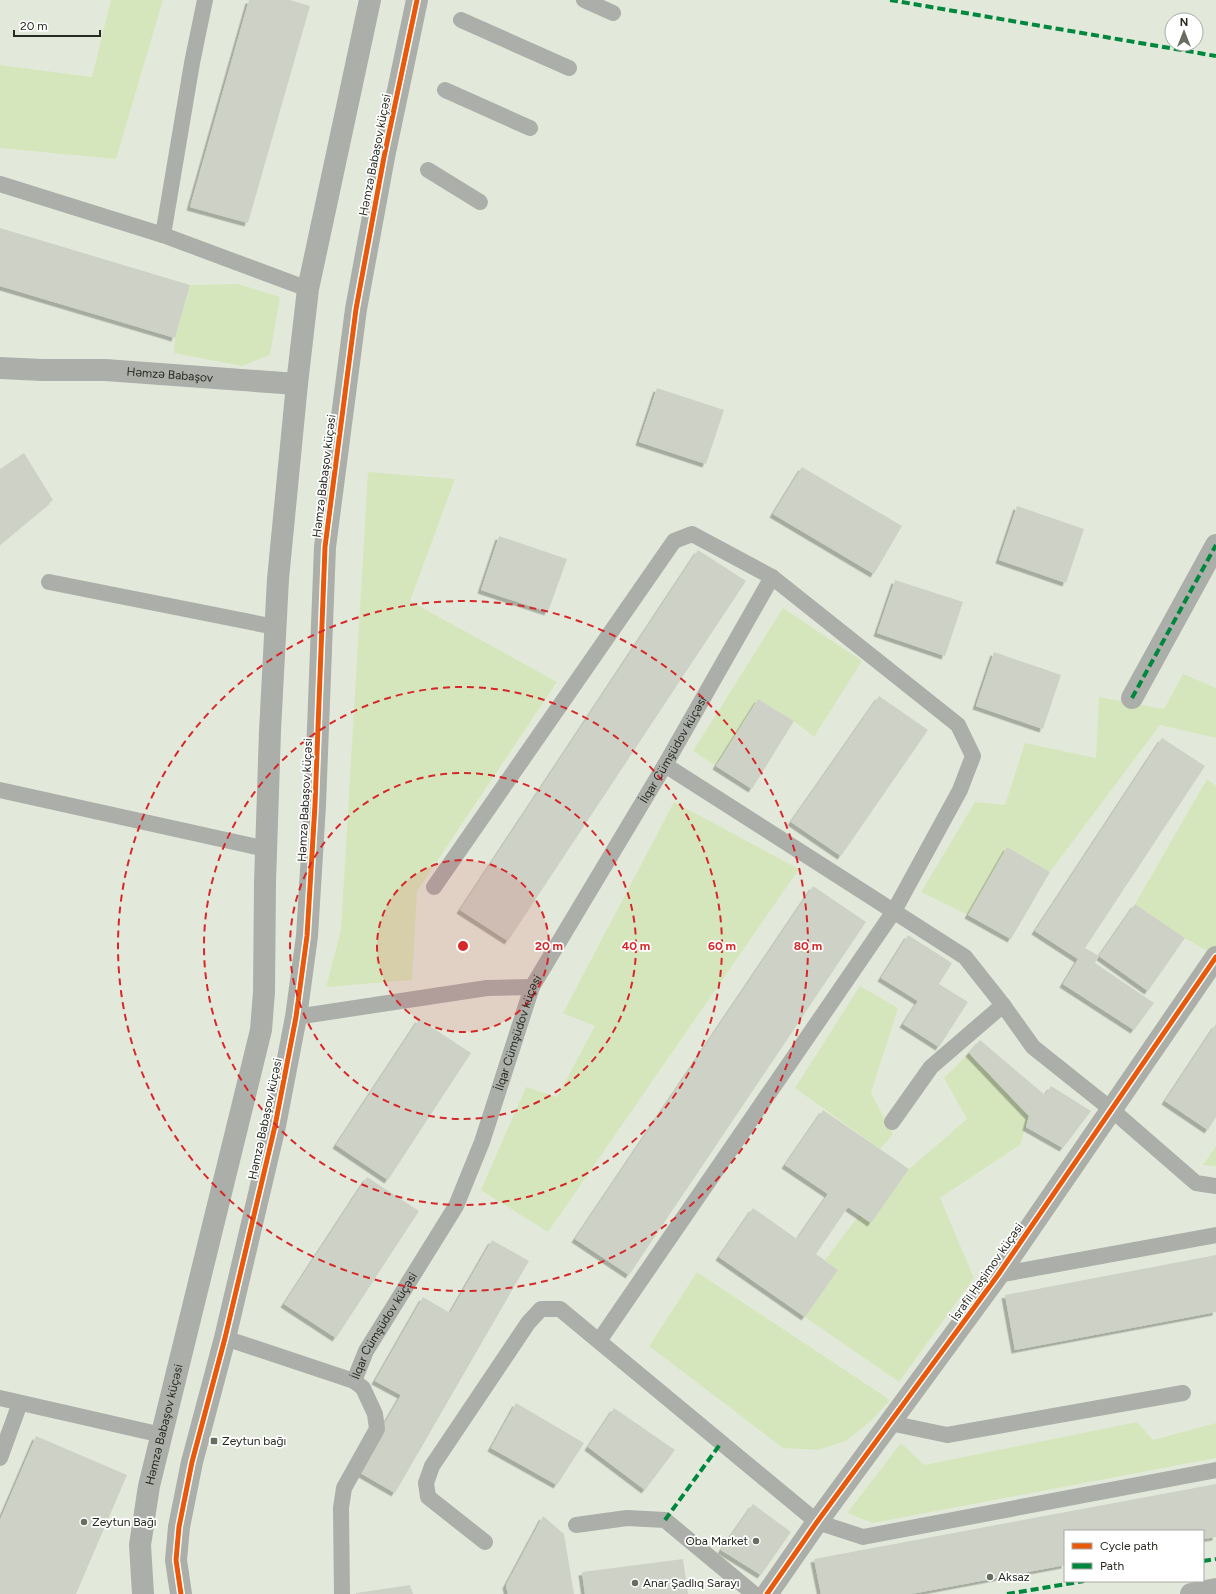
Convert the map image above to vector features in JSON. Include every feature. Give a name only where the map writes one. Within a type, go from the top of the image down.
[{"type":"street","name":"Həmzə Babaşov küçəsi","points":[[143,1594],[140,1545],[149,1486],[261,1030],[264,992],[266,849],[275,627],[278,579],[297,384],[308,289],[370,0]]},
{"type":"street","name":"Həmzə Babaşov küçəsi","points":[[181,1594],[176,1560],[179,1527],[192,1462],[225,1338],[275,1126],[296,1017],[307,936],[315,805],[325,546],[356,309],[384,157],[417,0]]},
{"type":"street","points":[[0,368],[42,370]]},
{"type":"street","name":"Həmzə Babaşov","points":[[42,370],[105,370],[297,384]]},
{"type":"street","points":[[0,383],[21,374],[42,370]]},
{"type":"street","points":[[1132,698],[1216,545]]},
{"type":"street","name":"İsrafil Həşimov küçəsi","points":[[767,1594],[817,1522],[998,1275],[1216,957]]},
{"type":"street","points":[[1191,1594],[1216,1590]]},
{"type":"lane","points":[[163,235],[192,63],[205,0]]},
{"type":"lane","points":[[584,0],[613,13]]},
{"type":"lane","points":[[461,20],[570,68]]},
{"type":"lane","points":[[445,90],[530,128]]},
{"type":"lane","points":[[428,170],[480,202]]},
{"type":"lane","points":[[0,184],[163,235],[308,289]]},
{"type":"lane","points":[[434,887],[674,541],[692,534],[772,577],[958,725],[973,756],[960,790],[894,911],[600,1342]]},
{"type":"lane","name":"İlqar Cümşüdov küçəsi","points":[[225,1338],[354,1381],[366,1351],[456,1206],[482,1142],[532,987],[665,765],[772,577]]},
{"type":"lane","points":[[49,582],[275,627]]},
{"type":"lane","points":[[665,765],[965,957],[1003,1005],[1033,1047],[1112,1110],[1196,1183],[1216,1186]]},
{"type":"lane","points":[[0,790],[266,849]]},
{"type":"lane","points":[[296,1017],[487,988],[532,987]]},
{"type":"lane","points":[[892,1122],[931,1067],[1003,1005]]},
{"type":"lane","points":[[998,1275],[1216,1235]]},
{"type":"lane","points":[[485,1542],[428,1497],[426,1483],[432,1466],[528,1323],[541,1309],[560,1309],[817,1522],[863,1536],[1216,1470]]},
{"type":"lane","points":[[342,1594],[341,1508],[344,1488],[377,1429],[375,1414],[363,1388],[354,1381]]},
{"type":"lane","points":[[890,1423],[947,1435],[1183,1393]]},
{"type":"lane","points":[[0,1398],[162,1435]]},
{"type":"lane","points":[[0,1458],[20,1403]]},
{"type":"lane","points":[[576,1526],[627,1518],[665,1520],[754,1594]]},
{"type":"green space","points":[[111,0],[163,0],[116,159],[0,148],[0,65],[92,77]]},
{"type":"green space","points":[[238,284],[280,297],[270,355],[242,366],[174,353],[175,338],[190,285]]},
{"type":"green space","points":[[368,472],[455,479],[410,601],[557,682],[417,891],[412,980],[326,987],[341,930]]},
{"type":"green space","points":[[783,608],[862,661],[814,737],[794,721],[758,699],[716,766],[693,751]]},
{"type":"green space","points":[[1183,674],[1216,688],[1216,738],[1160,725],[1050,872],[1007,847],[968,915],[921,892],[975,802],[1005,805],[1025,743],[1096,758],[1099,697],[1164,709]]},
{"type":"green space","points":[[1207,779],[1216,786],[1216,956],[1185,938],[1135,904]]},
{"type":"green space","points":[[674,802],[799,869],[548,1232],[481,1190],[526,1087],[557,1097],[595,1026],[563,1013]]},
{"type":"green space","points":[[860,986],[898,1008],[871,1093],[893,1134],[880,1149],[795,1088]]},
{"type":"green space","points":[[969,1053],[1029,1116],[1020,1145],[940,1198],[974,1278],[899,1382],[805,1317],[838,1270],[825,1260],[859,1215],[871,1223],[909,1169],[967,1119],[944,1078]]},
{"type":"green space","points":[[1216,1146],[1216,1166],[1203,1165]]},
{"type":"green space","points":[[697,1272],[890,1400],[872,1420],[846,1441],[819,1450],[783,1448],[649,1346]]},
{"type":"green space","points":[[1137,1422],[1153,1440],[1216,1423],[1216,1458],[873,1523],[847,1513],[901,1443],[924,1465]]},
{"type":"building","points":[[249,0],[290,0],[310,6],[248,223],[190,207]]},
{"type":"building","points":[[0,228],[190,285],[175,338],[0,286]]},
{"type":"building","points":[[657,388],[724,410],[706,464],[639,442]]},
{"type":"building","points":[[24,453],[53,500],[0,544],[0,469]]},
{"type":"building","points":[[802,467],[902,526],[874,574],[773,514]]},
{"type":"building","points":[[1017,506],[1084,529],[1066,583],[999,560]]},
{"type":"building","points":[[499,536],[567,559],[548,612],[481,590]]},
{"type":"building","points":[[698,550],[746,581],[508,941],[460,910]]},
{"type":"building","points":[[895,580],[963,602],[945,656],[877,633]]},
{"type":"building","points":[[994,652],[1061,675],[1043,729],[976,706]]},
{"type":"building","points":[[879,696],[928,730],[841,856],[791,822]]},
{"type":"building","points":[[758,699],[794,721],[752,789],[716,766]]},
{"type":"building","points":[[1162,738],[1205,766],[1085,948],[1099,956],[1095,963],[1154,1003],[1134,1030],[1063,984],[1078,959],[1035,931]]},
{"type":"building","points":[[1007,847],[1050,872],[1011,939],[968,915]]},
{"type":"building","points":[[813,886],[866,922],[629,1275],[575,1239]]},
{"type":"building","points":[[1135,904],[1185,938],[1148,991],[1099,956]]},
{"type":"building","points":[[908,935],[952,963],[939,984],[968,1002],[939,1047],[903,1024],[918,1001],[881,978]]},
{"type":"building","points":[[419,1019],[471,1053],[388,1180],[336,1145]]},
{"type":"building","points":[[1216,1024],[1216,1117],[1208,1130],[1165,1101]]},
{"type":"building","points":[[980,1040],[1045,1095],[1051,1086],[1091,1111],[1063,1148],[1026,1127],[1029,1116],[969,1053]]},
{"type":"building","points":[[823,1110],[909,1169],[871,1223],[848,1207],[816,1254],[838,1270],[805,1317],[719,1257],[753,1208],[797,1239],[828,1194],[785,1165]]},
{"type":"building","points":[[367,1177],[419,1211],[336,1338],[284,1304]]},
{"type":"building","points":[[492,1240],[529,1261],[395,1493],[357,1471],[401,1395],[375,1381],[423,1297],[450,1313]]},
{"type":"building","points":[[1216,1255],[1216,1312],[1015,1350],[1005,1295]]},
{"type":"building","points":[[516,1403],[584,1443],[557,1485],[491,1448]]},
{"type":"building","points":[[614,1408],[675,1450],[645,1490],[588,1447]]},
{"type":"building","points":[[36,1436],[127,1475],[76,1594],[0,1594],[0,1520]]},
{"type":"building","points":[[1216,1484],[1216,1537],[1204,1539],[1204,1530],[1064,1530],[1064,1565],[911,1594],[821,1594],[814,1559]]},
{"type":"building","name":"Oba Market","points":[[753,1504],[791,1532],[761,1575],[721,1550]]},
{"type":"building","points":[[543,1516],[564,1534],[574,1594],[508,1594],[506,1585]]},
{"type":"building","name":"Anar Şadlıq Sarayı","points":[[683,1559],[688,1594],[585,1594],[582,1572]]},
{"type":"building","points":[[410,1585],[413,1594],[356,1594],[356,1593]]},
{"type":"marked path","points":[[890,0],[1216,56]]},
{"type":"marked path","points":[[1132,698],[1216,545]]},
{"type":"marked path","points":[[665,1520],[721,1443]]},
{"type":"marked path","points":[[1204,1561],[1216,1559]]},
{"type":"marked path","points":[[1007,1594],[1078,1582]]},
{"type":"cycle path","points":[[181,1594],[176,1560],[179,1527],[192,1462],[225,1338],[275,1126],[296,1017],[307,936],[315,805],[325,547],[356,309],[384,157],[417,0]]},
{"type":"cycle path","points":[[767,1594],[817,1522],[998,1275],[1216,957]]},
{"type":"place","name":"Zeytun bağı","points":[[214,1441]]},
{"type":"place","name":"Zeytun Bağı","points":[[84,1522]]},
{"type":"place","name":"Oba Market","points":[[756,1541]]},
{"type":"place","name":"Aksaz","points":[[990,1577]]},
{"type":"place","name":"Anar Şadlıq Sarayı","points":[[635,1583]]}]
